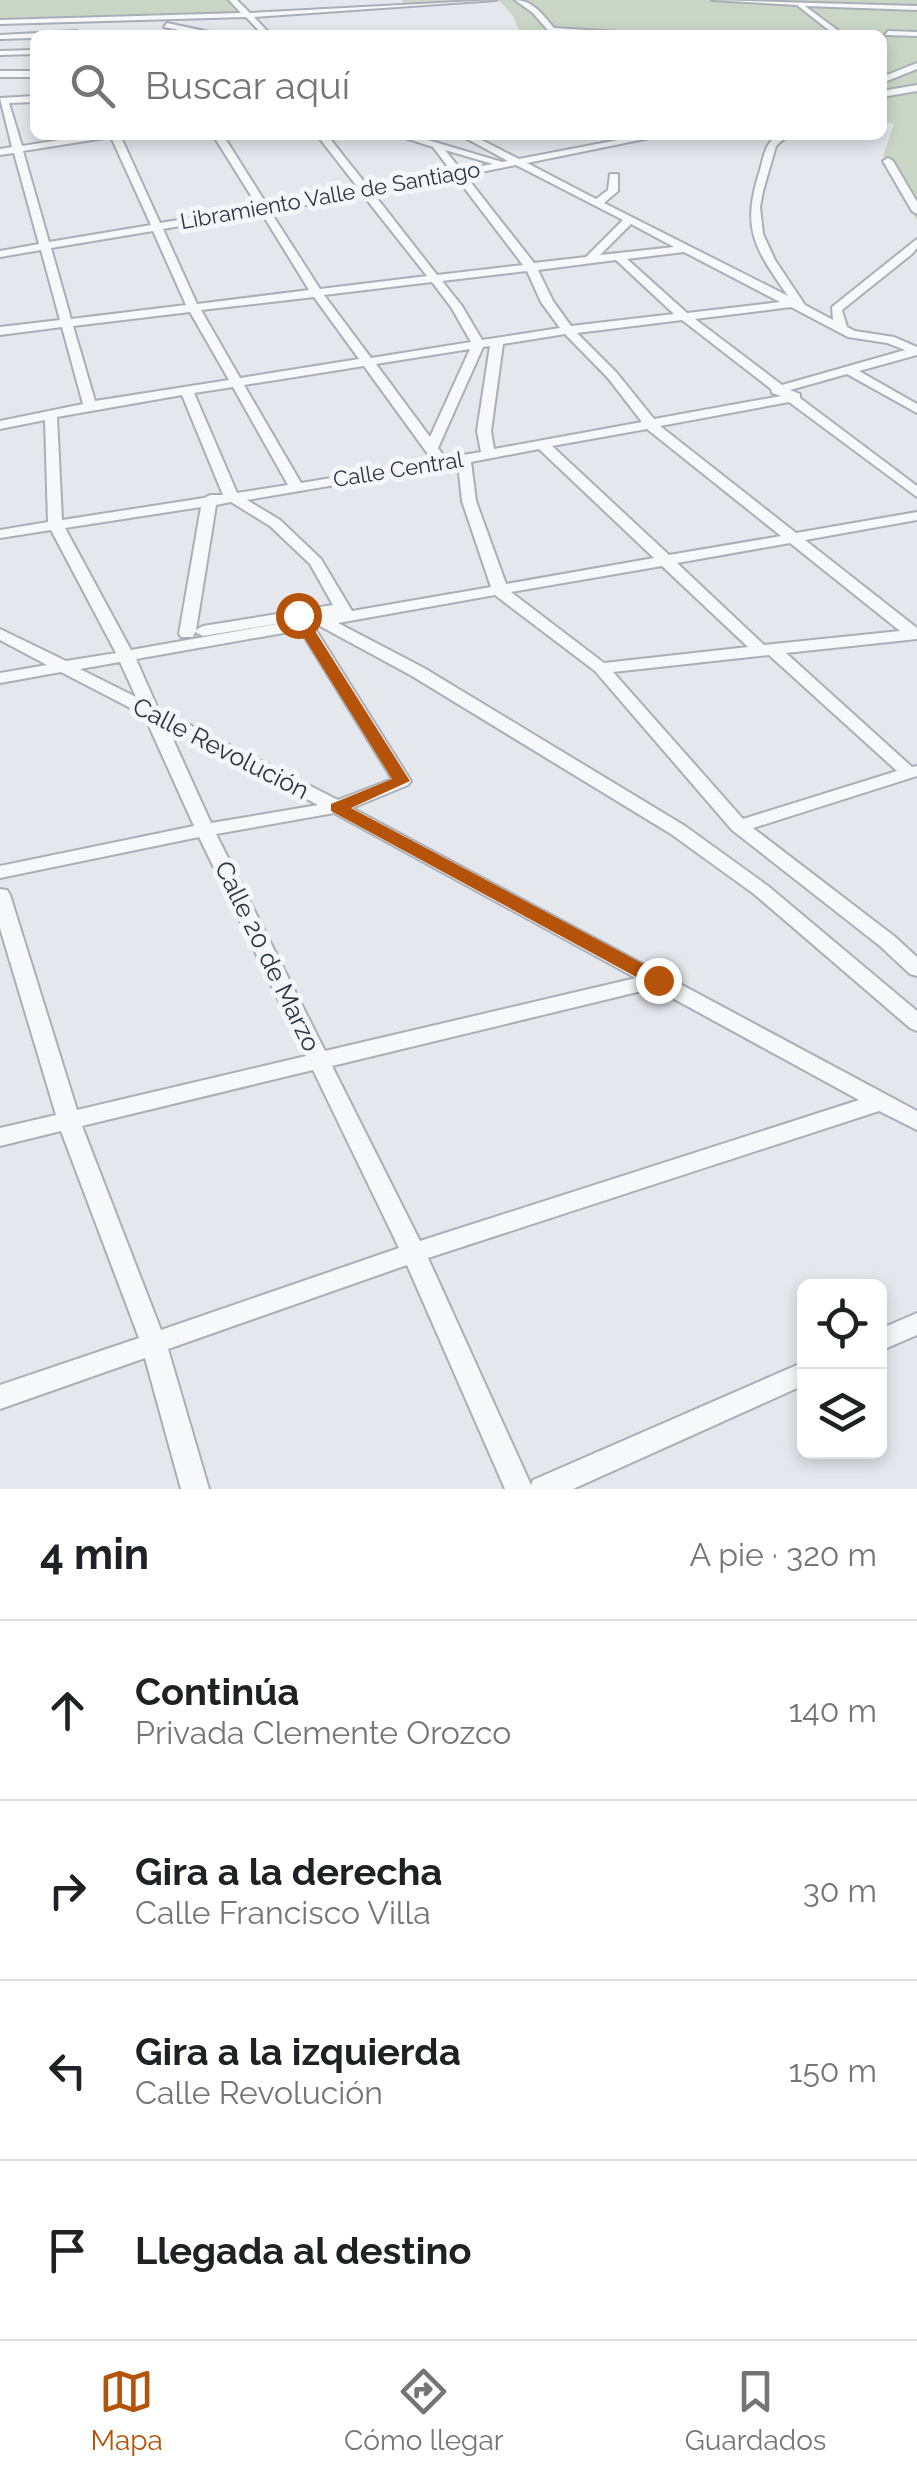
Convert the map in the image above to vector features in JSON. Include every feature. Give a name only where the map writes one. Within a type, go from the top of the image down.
[{"type":"street","points":[[233,0],[262,30]]},
{"type":"street","points":[[0,22],[249,15],[492,0]]},
{"type":"street","points":[[519,0],[536,11],[552,30]]},
{"type":"street","points":[[716,0],[917,8]]},
{"type":"street","points":[[849,7],[862,0]]},
{"type":"street","points":[[750,13],[758,4]]},
{"type":"street","points":[[799,6],[833,30]]},
{"type":"street","points":[[137,19],[190,30]]},
{"type":"street","points":[[77,30],[79,21]]},
{"type":"street","points":[[888,34],[917,34]]},
{"type":"street","points":[[0,36],[30,35]]},
{"type":"street","points":[[0,54],[30,52]]},
{"type":"street","points":[[887,77],[917,66]]},
{"type":"street","points":[[0,74],[30,74]]},
{"type":"street","points":[[887,93],[917,88]]},
{"type":"street","points":[[30,99],[2,100],[90,406]]},
{"type":"street","points":[[0,152],[80,140]]},
{"type":"street","points":[[114,140],[158,226],[193,308],[294,486]]},
{"type":"street","points":[[221,140],[316,292],[441,462]]},
{"type":"street","points":[[326,140],[435,279],[478,344]]},
{"type":"street","points":[[418,140],[502,164]]},
{"type":"street","points":[[474,140],[842,328],[917,351]]},
{"type":"street","name":"Libramiento Valle de Santiago","points":[[0,254],[367,191],[632,140]]},
{"type":"street","points":[[762,140],[770,145]]},
{"type":"street","points":[[777,140],[770,145],[766,174],[755,206],[755,228],[796,306]]},
{"type":"street","points":[[436,145],[531,267],[547,302],[568,330],[612,375],[652,426],[915,634]]},
{"type":"street","points":[[888,160],[917,211]]},
{"type":"street","points":[[597,203],[614,191],[614,176]]},
{"type":"street","points":[[589,260],[631,218]]},
{"type":"street","points":[[842,328],[836,309],[858,286],[886,270],[917,242]]},
{"type":"street","points":[[0,331],[689,248]]},
{"type":"street","points":[[618,256],[680,314],[917,493]]},
{"type":"street","points":[[0,425],[90,406],[568,330],[680,314],[796,306]]},
{"type":"street","points":[[488,454],[484,430],[497,341]]},
{"type":"street","points":[[432,447],[478,344]]},
{"type":"street","name":"Calle Central","points":[[0,534],[652,426],[917,351]]},
{"type":"street","points":[[848,370],[917,409]]},
{"type":"street","points":[[782,391],[917,483]]},
{"type":"street","points":[[187,392],[231,496],[276,524],[316,562],[345,612]]},
{"type":"street","name":"Calle 20 de Marzo","points":[[50,417],[55,524],[123,650],[148,711],[414,1252],[520,1489]]},
{"type":"street","points":[[544,446],[765,648],[913,772]]},
{"type":"street","points":[[464,458],[468,501],[499,585],[601,668],[739,826],[888,941],[917,969]]},
{"type":"street","points":[[187,634],[210,499]]},
{"type":"street","points":[[786,534],[917,505]]},
{"type":"street","points":[[0,666],[53,662],[660,555],[917,516]]},
{"type":"street","points":[[0,872],[337,807],[402,781],[310,619]]},
{"type":"street","points":[[123,650],[187,634],[310,619],[418,672],[678,830],[761,890],[917,1023]]},
{"type":"street","name":"Calle Revolución","points":[[0,634],[337,807],[917,1121]]},
{"type":"street","points":[[601,668],[915,634]]},
{"type":"street","points":[[0,678],[53,662]]},
{"type":"street","points":[[739,826],[913,772]]},
{"type":"street","points":[[0,895],[70,1120],[153,1341],[196,1489]]},
{"type":"street","points":[[0,1137],[658,980]]},
{"type":"street","points":[[0,1396],[414,1252],[882,1102]]},
{"type":"street","points":[[887,1337],[917,1324]]},
{"type":"street","points":[[543,1489],[797,1376]]},
{"type":"green space","points":[[0,0],[228,0],[242,13],[0,19]]},
{"type":"green space","points":[[402,0],[917,0],[917,221],[883,156],[894,124],[887,123],[887,30],[519,30],[500,1],[404,5]]},
{"type":"route","points":[[298,615],[402,781],[337,807],[658,980]]}]
